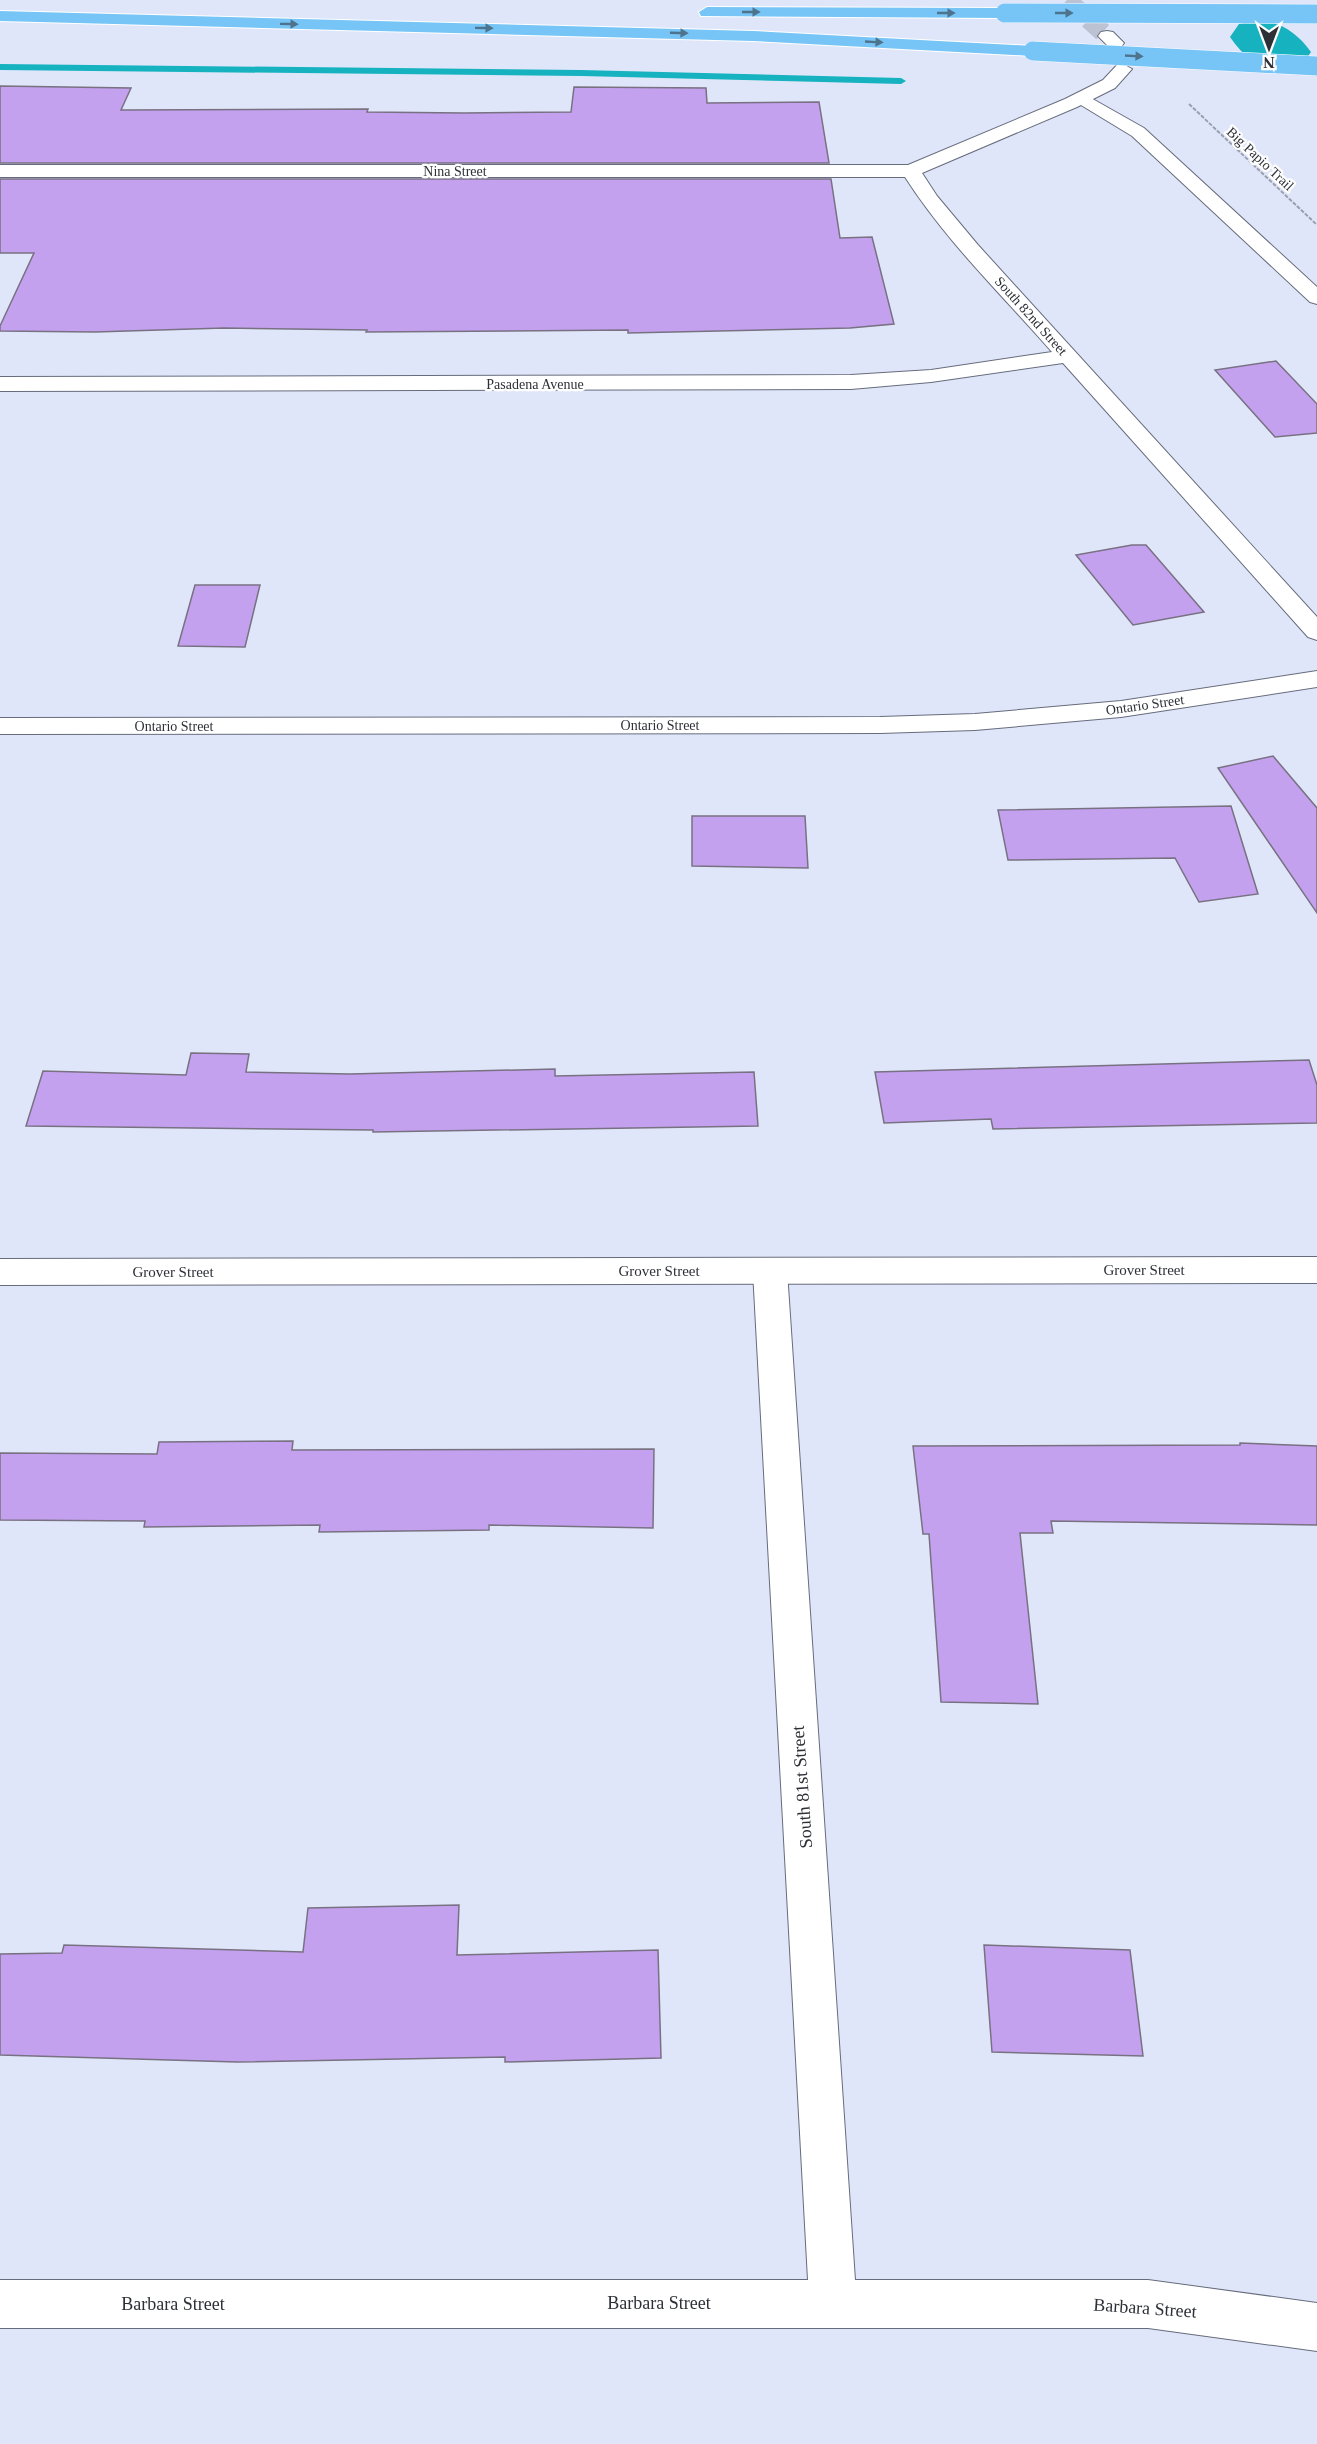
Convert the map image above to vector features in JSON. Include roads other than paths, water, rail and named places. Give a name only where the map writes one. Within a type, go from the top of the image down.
[{"type":"highway","points":[[0,10],[460,11]]},
{"type":"highway","points":[[685,12],[1317,14]]},
{"type":"highway","points":[[0,16],[741,35],[1317,66]]},
{"type":"street","points":[[911,171],[954,155],[1082,98],[1109,84],[1123,69]]},
{"type":"street","name":"Nina Street","points":[[0,171],[911,171]]},
{"type":"street","name":"South 82nd Street","points":[[911,171],[929,199],[971,249],[1317,632]]},
{"type":"street","name":"Pasadena Avenue","points":[[0,384],[841,382],[931,376],[1068,356]]},
{"type":"street","name":"Ontario Street","points":[[0,726],[880,725],[975,722],[1121,709],[1317,679]]},
{"type":"street","name":"Grover Street","points":[[0,1272],[1317,1270]]},
{"type":"street","name":"South 81st Street","points":[[770,1271],[833,2302]]},
{"type":"street","name":"Barbara Street","points":[[0,2304],[833,2302],[1148,2304],[1317,2327]]},
{"type":"lane","points":[[1082,98],[1138,132],[1317,298]]},
{"type":"waterway","points":[[1260,37],[1280,52]]},
{"type":"waterway","points":[[0,67],[581,73],[901,81]]},
{"type":"tunnel","points":[[1067,0],[1107,36]]}]
